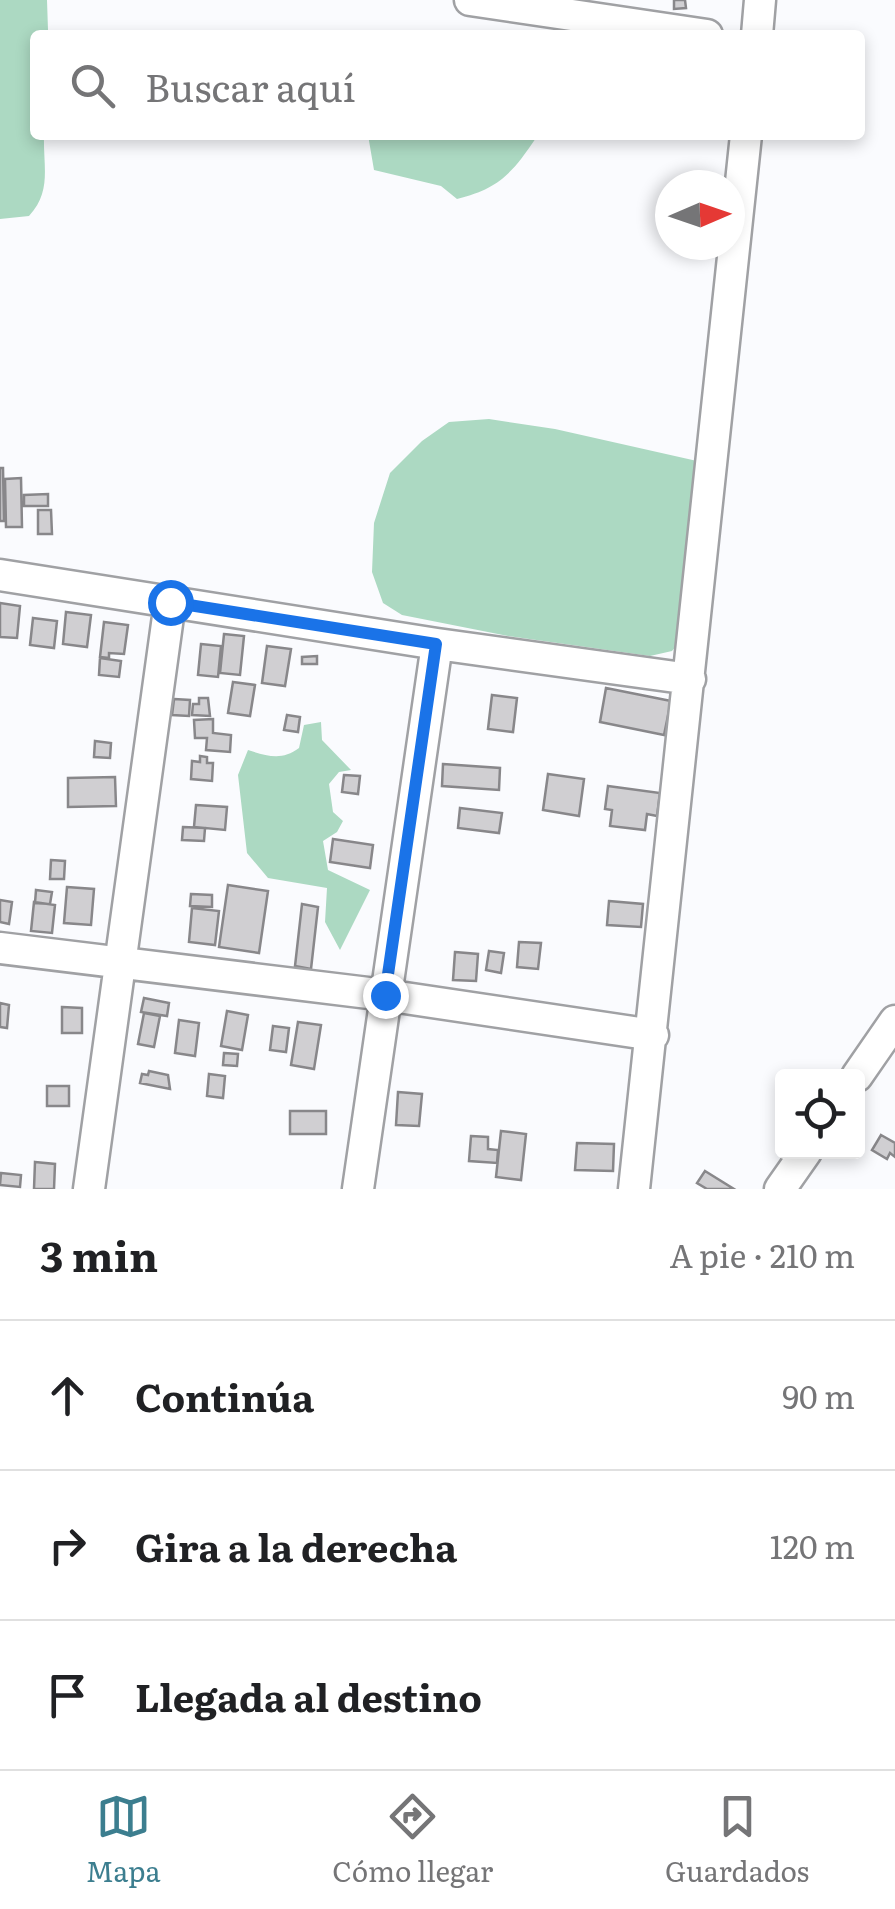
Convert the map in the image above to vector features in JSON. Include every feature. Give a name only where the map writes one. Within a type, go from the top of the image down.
[{"type":"street","points":[[470,0],[673,30]]},
{"type":"street","points":[[757,30],[760,0]]},
{"type":"street","points":[[634,1189],[745,140]]},
{"type":"street","points":[[0,576],[690,679]]},
{"type":"street","points":[[89,1189],[170,602]]},
{"type":"street","points":[[358,1189],[436,644]]},
{"type":"street","points":[[0,948],[385,995],[652,1035]]},
{"type":"street","points":[[862,1069],[895,1021]]},
{"type":"street","points":[[780,1189],[801,1159]]},
{"type":"green space","points":[[0,0],[47,0],[48,30],[30,30],[30,140],[44,140],[44,188],[29,216],[0,219]]},
{"type":"green space","points":[[369,140],[535,140],[504,178],[457,199],[441,186],[374,170]]},
{"type":"green space","points":[[489,419],[555,429],[697,461],[686,634],[672,651],[650,656],[508,636],[402,615],[383,603],[372,572],[374,523],[390,473],[422,441],[449,422]]},
{"type":"green space","points":[[321,722],[322,740],[351,770],[339,772],[329,784],[333,812],[343,821],[337,832],[323,841],[328,870],[370,890],[340,950],[325,922],[327,888],[268,878],[247,853],[238,775],[248,750],[287,755],[299,748],[304,725]]},
{"type":"building","points":[[674,0],[685,0],[686,8],[674,9]]},
{"type":"building","points":[[3,468],[4,521],[0,521]]},
{"type":"building","points":[[21,478],[22,527],[6,527],[5,479]]},
{"type":"building","points":[[48,494],[48,506],[24,506],[24,495]]},
{"type":"building","points":[[38,510],[51,510],[52,534],[38,534]]},
{"type":"building","points":[[0,603],[20,606],[17,638],[0,637]]},
{"type":"building","points":[[66,612],[91,615],[87,647],[63,644]]},
{"type":"building","points":[[33,618],[57,621],[54,648],[30,645]]},
{"type":"building","points":[[104,622],[128,625],[124,654],[100,657]]},
{"type":"building","points":[[224,634],[244,636],[240,675],[220,673]]},
{"type":"building","points":[[201,644],[221,646],[218,677],[198,675]]},
{"type":"building","points":[[267,646],[291,649],[285,686],[262,683]]},
{"type":"building","points":[[317,656],[317,664],[302,664],[302,657]]},
{"type":"building","points":[[100,658],[121,661],[119,677],[99,675]]},
{"type":"building","points":[[233,682],[255,685],[250,716],[228,713]]},
{"type":"building","points":[[606,688],[671,701],[664,735],[600,722]]},
{"type":"building","points":[[492,695],[517,698],[513,732],[488,729]]},
{"type":"building","points":[[199,698],[208,698],[210,716],[192,715],[193,704],[199,704]]},
{"type":"building","points":[[174,699],[190,700],[189,716],[172,715]]},
{"type":"building","points":[[287,715],[300,717],[298,732],[284,730]]},
{"type":"building","points":[[213,719],[213,733],[231,735],[230,752],[206,750],[207,738],[195,738],[194,720]]},
{"type":"building","points":[[95,741],[111,743],[110,758],[94,757]]},
{"type":"building","points":[[200,756],[213,763],[212,781],[191,779],[192,761],[200,762]]},
{"type":"building","points":[[443,764],[500,768],[499,790],[442,786]]},
{"type":"building","points":[[548,774],[584,779],[579,816],[543,810]]},
{"type":"building","points":[[344,775],[360,776],[358,794],[342,792]]},
{"type":"building","points":[[115,777],[116,806],[68,807],[68,778]]},
{"type":"building","points":[[608,786],[660,793],[657,816],[647,814],[645,830],[610,826],[612,810],[605,809]]},
{"type":"building","points":[[196,805],[227,807],[225,830],[194,827]]},
{"type":"building","points":[[460,808],[502,813],[499,833],[458,828]]},
{"type":"building","points":[[183,827],[205,828],[204,841],[182,840]]},
{"type":"building","points":[[333,839],[373,845],[370,868],[330,862]]},
{"type":"building","points":[[51,860],[65,861],[64,879],[50,879]]},
{"type":"building","points":[[228,885],[268,891],[259,953],[219,947]]},
{"type":"building","points":[[67,887],[94,889],[91,925],[64,923]]},
{"type":"building","points":[[36,890],[52,892],[50,904],[35,903]]},
{"type":"building","points":[[191,894],[212,895],[212,907],[190,906]]},
{"type":"building","points":[[0,900],[12,902],[9,924],[0,922]]},
{"type":"building","points":[[609,901],[643,904],[641,927],[607,925]]},
{"type":"building","points":[[34,902],[55,905],[52,933],[31,931]]},
{"type":"building","points":[[302,904],[318,907],[311,969],[295,966]]},
{"type":"building","points":[[192,908],[219,911],[215,945],[189,942]]},
{"type":"building","points":[[519,942],[541,943],[538,969],[517,967]]},
{"type":"building","points":[[489,951],[504,953],[501,973],[486,970]]},
{"type":"building","points":[[455,952],[478,954],[476,981],[453,980]]},
{"type":"building","points":[[144,998],[169,1003],[167,1016],[141,1012]]},
{"type":"building","points":[[0,1003],[9,1005],[7,1028],[0,1027]]},
{"type":"building","points":[[62,1007],[82,1008],[82,1033],[62,1033]]},
{"type":"building","points":[[227,1011],[248,1015],[242,1050],[221,1046]]},
{"type":"building","points":[[144,1013],[160,1016],[154,1047],[138,1044]]},
{"type":"building","points":[[179,1020],[199,1023],[195,1056],[175,1053]]},
{"type":"building","points":[[298,1022],[321,1025],[314,1069],[291,1065]]},
{"type":"building","points":[[273,1026],[289,1028],[286,1052],[270,1050]]},
{"type":"building","points":[[224,1053],[238,1054],[237,1066],[223,1065]]},
{"type":"building","points":[[149,1071],[168,1075],[170,1089],[140,1083],[142,1074],[148,1075]]},
{"type":"building","points":[[209,1074],[225,1076],[223,1098],[207,1096]]},
{"type":"building","points":[[47,1086],[69,1086],[69,1106],[47,1106]]},
{"type":"building","points":[[398,1092],[422,1094],[419,1126],[396,1125]]},
{"type":"building","points":[[290,1111],[326,1111],[326,1134],[290,1134]]},
{"type":"building","points":[[501,1131],[526,1134],[521,1180],[496,1177]]},
{"type":"building","points":[[881,1135],[895,1143],[895,1157],[890,1153],[887,1159],[872,1150]]},
{"type":"building","points":[[471,1136],[488,1137],[488,1149],[498,1150],[497,1163],[469,1161]]},
{"type":"building","points":[[577,1143],[614,1144],[613,1171],[575,1170]]},
{"type":"building","points":[[35,1162],[55,1164],[54,1189],[34,1189]]},
{"type":"building","points":[[705,1171],[734,1189],[707,1189],[697,1183]]},
{"type":"building","points":[[1,1173],[21,1175],[20,1187],[0,1185]]},
{"type":"route","points":[[170,602],[436,644],[385,995]]}]
